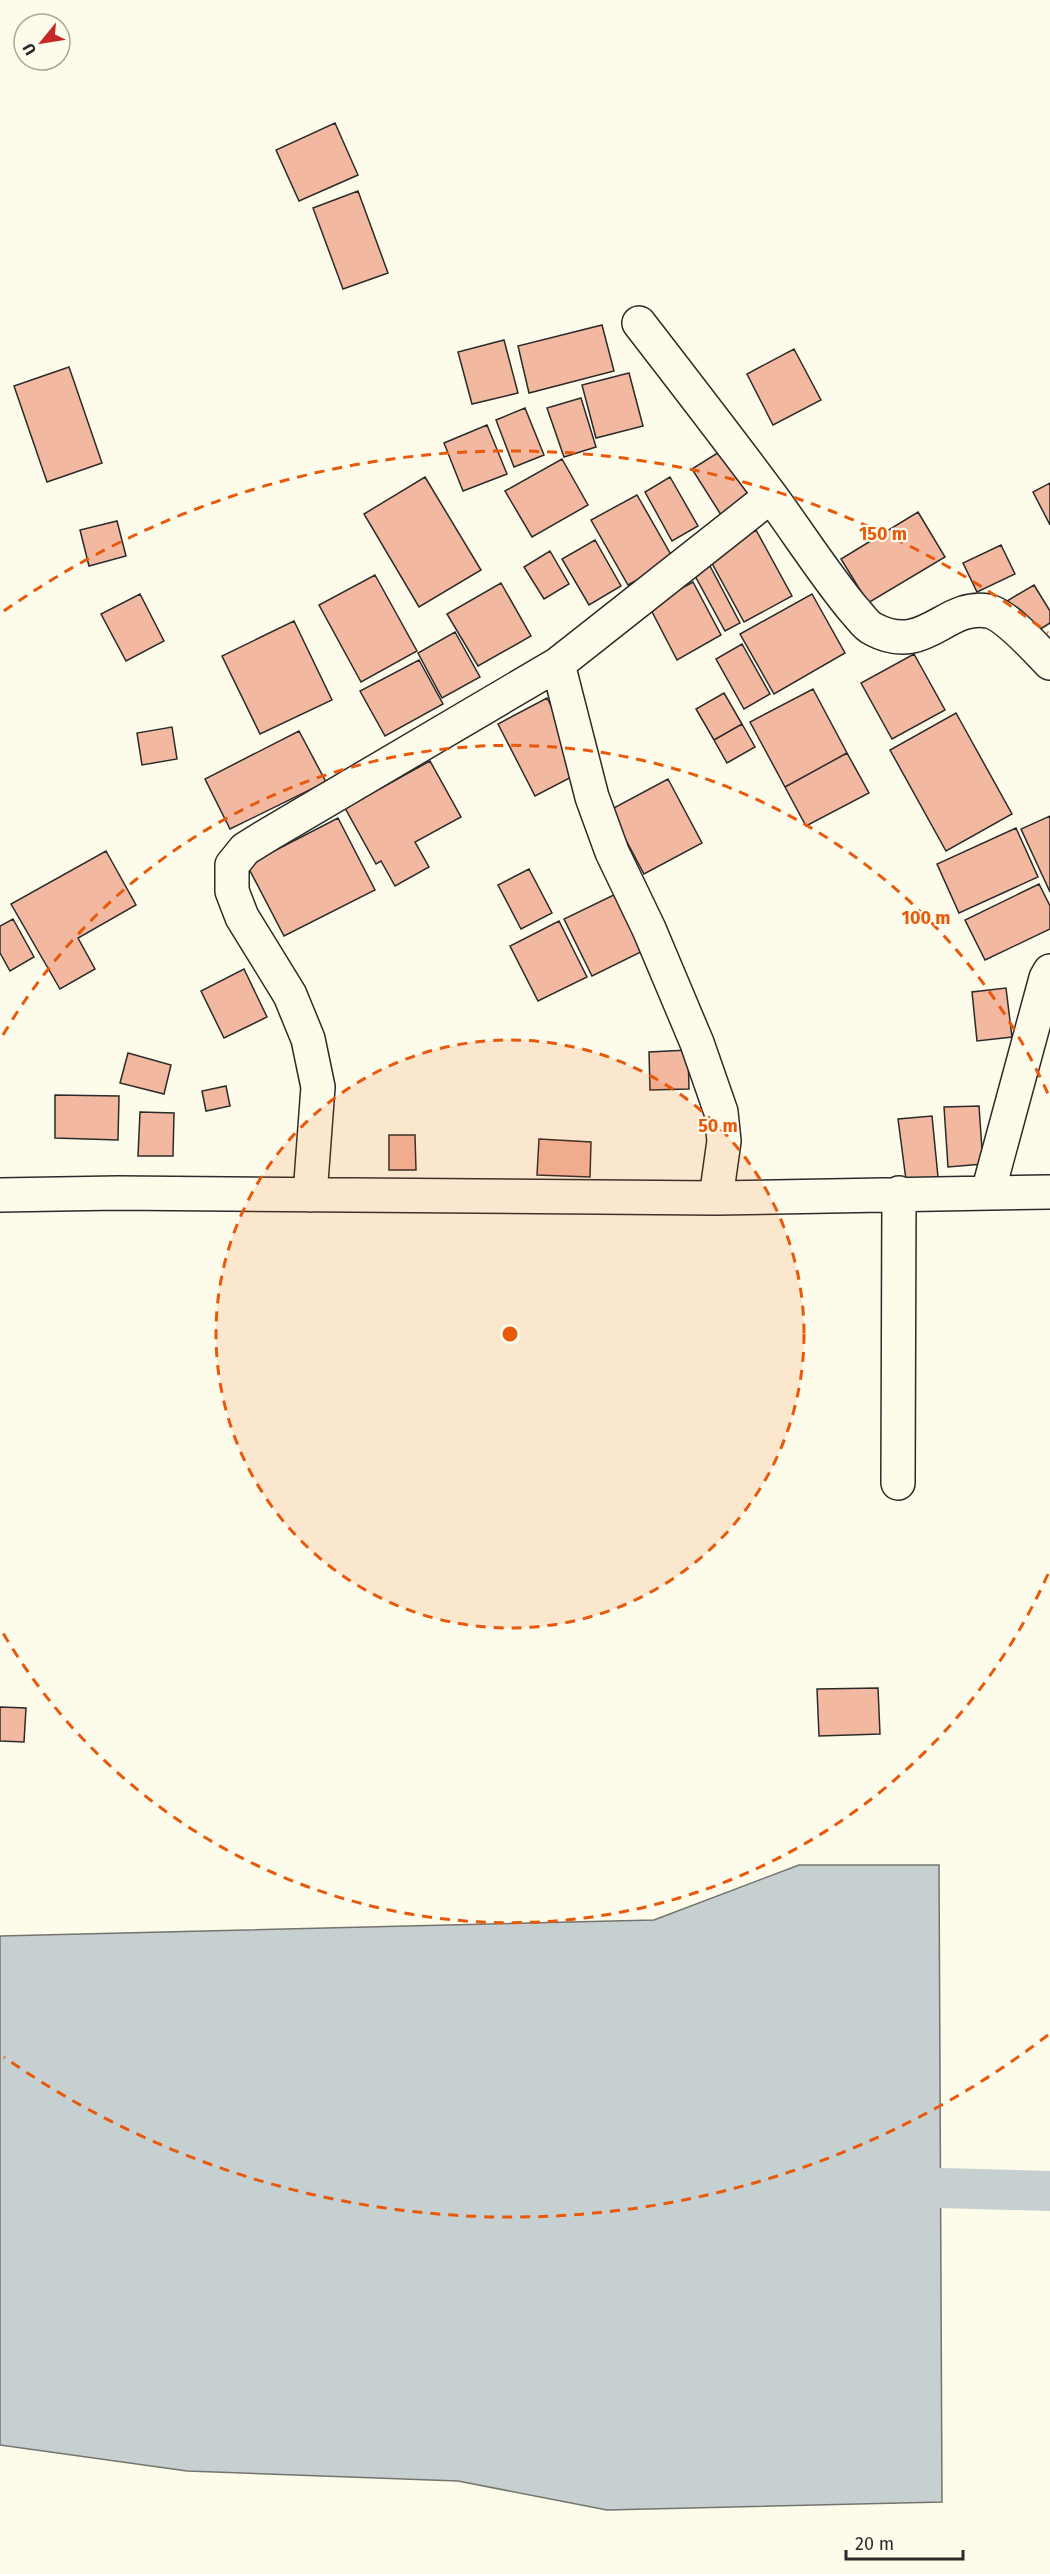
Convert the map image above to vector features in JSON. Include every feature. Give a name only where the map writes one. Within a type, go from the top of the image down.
[{"type":"street","points":[[639,323],[771,496],[841,594],[870,628],[888,636],[907,638],[960,615],[989,611],[1003,618],[1050,663]]},
{"type":"street","points":[[310,1195],[318,1087],[308,1039],[290,995],[242,917],[232,891],[232,865],[245,849],[558,664],[771,496]]},
{"type":"street","points":[[558,664],[592,797],[612,852],[649,929],[697,1043],[721,1112],[724,1141],[716,1198]]},
{"type":"street","points":[[988,1191],[1046,978],[1050,971]]},
{"type":"street","points":[[0,1195],[118,1192],[716,1198],[835,1197],[988,1191],[1050,1192]]},
{"type":"street","points":[[898,1483],[899,1193]]},
{"type":"shaded area","points":[[799,1865],[939,1865],[942,2502],[607,2510],[458,2481],[187,2471],[0,2445],[0,1936],[654,1920]]},
{"type":"building","points":[[335,123],[358,175],[299,201],[276,150]]},
{"type":"building","points":[[358,191],[388,273],[343,289],[313,208]]},
{"type":"building","points":[[602,325],[614,371],[529,393],[518,346]]},
{"type":"building","points":[[504,340],[518,393],[472,404],[458,352]]},
{"type":"building","points":[[794,349],[821,400],[773,425],[747,374]]},
{"type":"building","points":[[69,367],[102,463],[47,482],[14,386]]},
{"type":"building","points":[[629,373],[643,426],[596,438],[582,385]]},
{"type":"building","points":[[581,398],[596,447],[564,457],[547,408]]},
{"type":"building","points":[[525,408],[544,455],[514,467],[496,420]]},
{"type":"building","points":[[487,425],[507,474],[463,491],[444,443]]},
{"type":"building","points":[[727,447],[757,497],[723,518],[692,469]]},
{"type":"building","points":[[562,459],[588,505],[532,537],[505,491]]},
{"type":"building","points":[[425,477],[481,570],[419,607],[364,514]]},
{"type":"building","points":[[670,477],[698,526],[672,541],[645,492]]},
{"type":"building","points":[[1050,483],[1050,525],[1033,492]]},
{"type":"building","points":[[637,495],[674,560],[628,585],[591,520]]},
{"type":"building","points":[[918,512],[945,557],[868,603],[841,559]]},
{"type":"building","points":[[117,521],[126,556],[89,566],[80,530]]},
{"type":"building","points":[[756,530],[792,596],[744,622],[708,556]]},
{"type":"building","points":[[595,540],[621,586],[589,605],[562,559]]},
{"type":"building","points":[[1001,545],[1015,574],[977,592],[963,563]]},
{"type":"building","points":[[550,551],[569,584],[544,599],[524,567]]},
{"type":"building","points":[[710,566],[740,623],[725,631],[694,574]]},
{"type":"building","points":[[375,575],[417,651],[361,682],[319,605]]},
{"type":"building","points":[[693,582],[721,635],[677,660],[649,606]]},
{"type":"building","points":[[501,583],[531,636],[478,666],[447,614]]},
{"type":"building","points":[[1034,585],[1050,611],[1050,623],[1028,637],[1007,601]]},
{"type":"building","points":[[140,594],[164,641],[126,661],[101,614]]},
{"type":"building","points":[[812,594],[845,653],[774,694],[740,634]]},
{"type":"building","points":[[294,621],[332,700],[260,734],[222,656]]},
{"type":"building","points":[[455,632],[480,677],[442,698],[418,653]]},
{"type":"building","points":[[742,644],[770,694],[744,709],[716,659]]},
{"type":"building","points":[[914,654],[945,710],[892,739],[861,683]]},
{"type":"building","points":[[419,660],[443,704],[385,736],[360,691]]},
{"type":"building","points":[[813,689],[847,753],[785,787],[750,722]]},
{"type":"building","points":[[724,693],[742,724],[714,740],[696,709]]},
{"type":"building","points":[[547,698],[585,770],[535,796],[498,724]]},
{"type":"building","points":[[956,713],[1012,814],[946,851],[890,750]]},
{"type":"building","points":[[742,724],[755,747],[727,763],[714,740]]},
{"type":"building","points":[[172,727],[177,759],[142,765],[137,733]]},
{"type":"building","points":[[299,731],[326,782],[230,829],[205,779]]},
{"type":"building","points":[[847,753],[869,793],[806,826],[785,787]]},
{"type":"building","points":[[430,761],[461,817],[415,842],[429,867],[395,886],[381,861],[376,864],[345,808]]},
{"type":"building","points":[[668,779],[702,843],[644,874],[610,810]]},
{"type":"building","points":[[1050,816],[1050,892],[1021,829]]},
{"type":"building","points":[[338,818],[375,890],[284,936],[247,865]]},
{"type":"building","points":[[1016,828],[1038,877],[959,913],[937,864]]},
{"type":"building","points":[[106,851],[136,905],[78,938],[95,969],[60,989],[11,904]]},
{"type":"building","points":[[529,869],[552,913],[521,929],[498,885]]},
{"type":"building","points":[[1039,884],[1050,906],[1050,929],[985,960],[965,920]]},
{"type":"building","points":[[622,891],[649,948],[592,976],[564,919]]},
{"type":"building","points":[[13,919],[34,957],[10,971],[0,953],[0,926]]},
{"type":"building","points":[[559,921],[587,977],[538,1001],[510,946]]},
{"type":"building","points":[[244,969],[267,1017],[224,1038],[201,991]]},
{"type":"building","points":[[1006,988],[1012,1037],[977,1041],[972,992]]},
{"type":"building","points":[[688,1050],[689,1089],[650,1090],[649,1052]]},
{"type":"building","points":[[128,1053],[171,1065],[164,1094],[120,1083]]},
{"type":"building","points":[[226,1086],[230,1106],[206,1111],[202,1091]]},
{"type":"building","points":[[55,1095],[119,1096],[118,1140],[55,1138]]},
{"type":"building","points":[[979,1106],[983,1164],[948,1167],[944,1107]]},
{"type":"building","points":[[140,1112],[174,1113],[173,1156],[138,1156]]},
{"type":"building","points":[[932,1116],[938,1177],[906,1180],[898,1119]]},
{"type":"building","points":[[389,1135],[415,1135],[416,1170],[389,1170]]},
{"type":"building","points":[[539,1139],[591,1142],[590,1177],[537,1175]]},
{"type":"building","points":[[878,1688],[880,1734],[819,1736],[817,1689]]},
{"type":"building","points":[[0,1707],[26,1708],[24,1742],[0,1741]]},
{"type":"waterway","points":[[941,2188],[1050,2191]]}]
